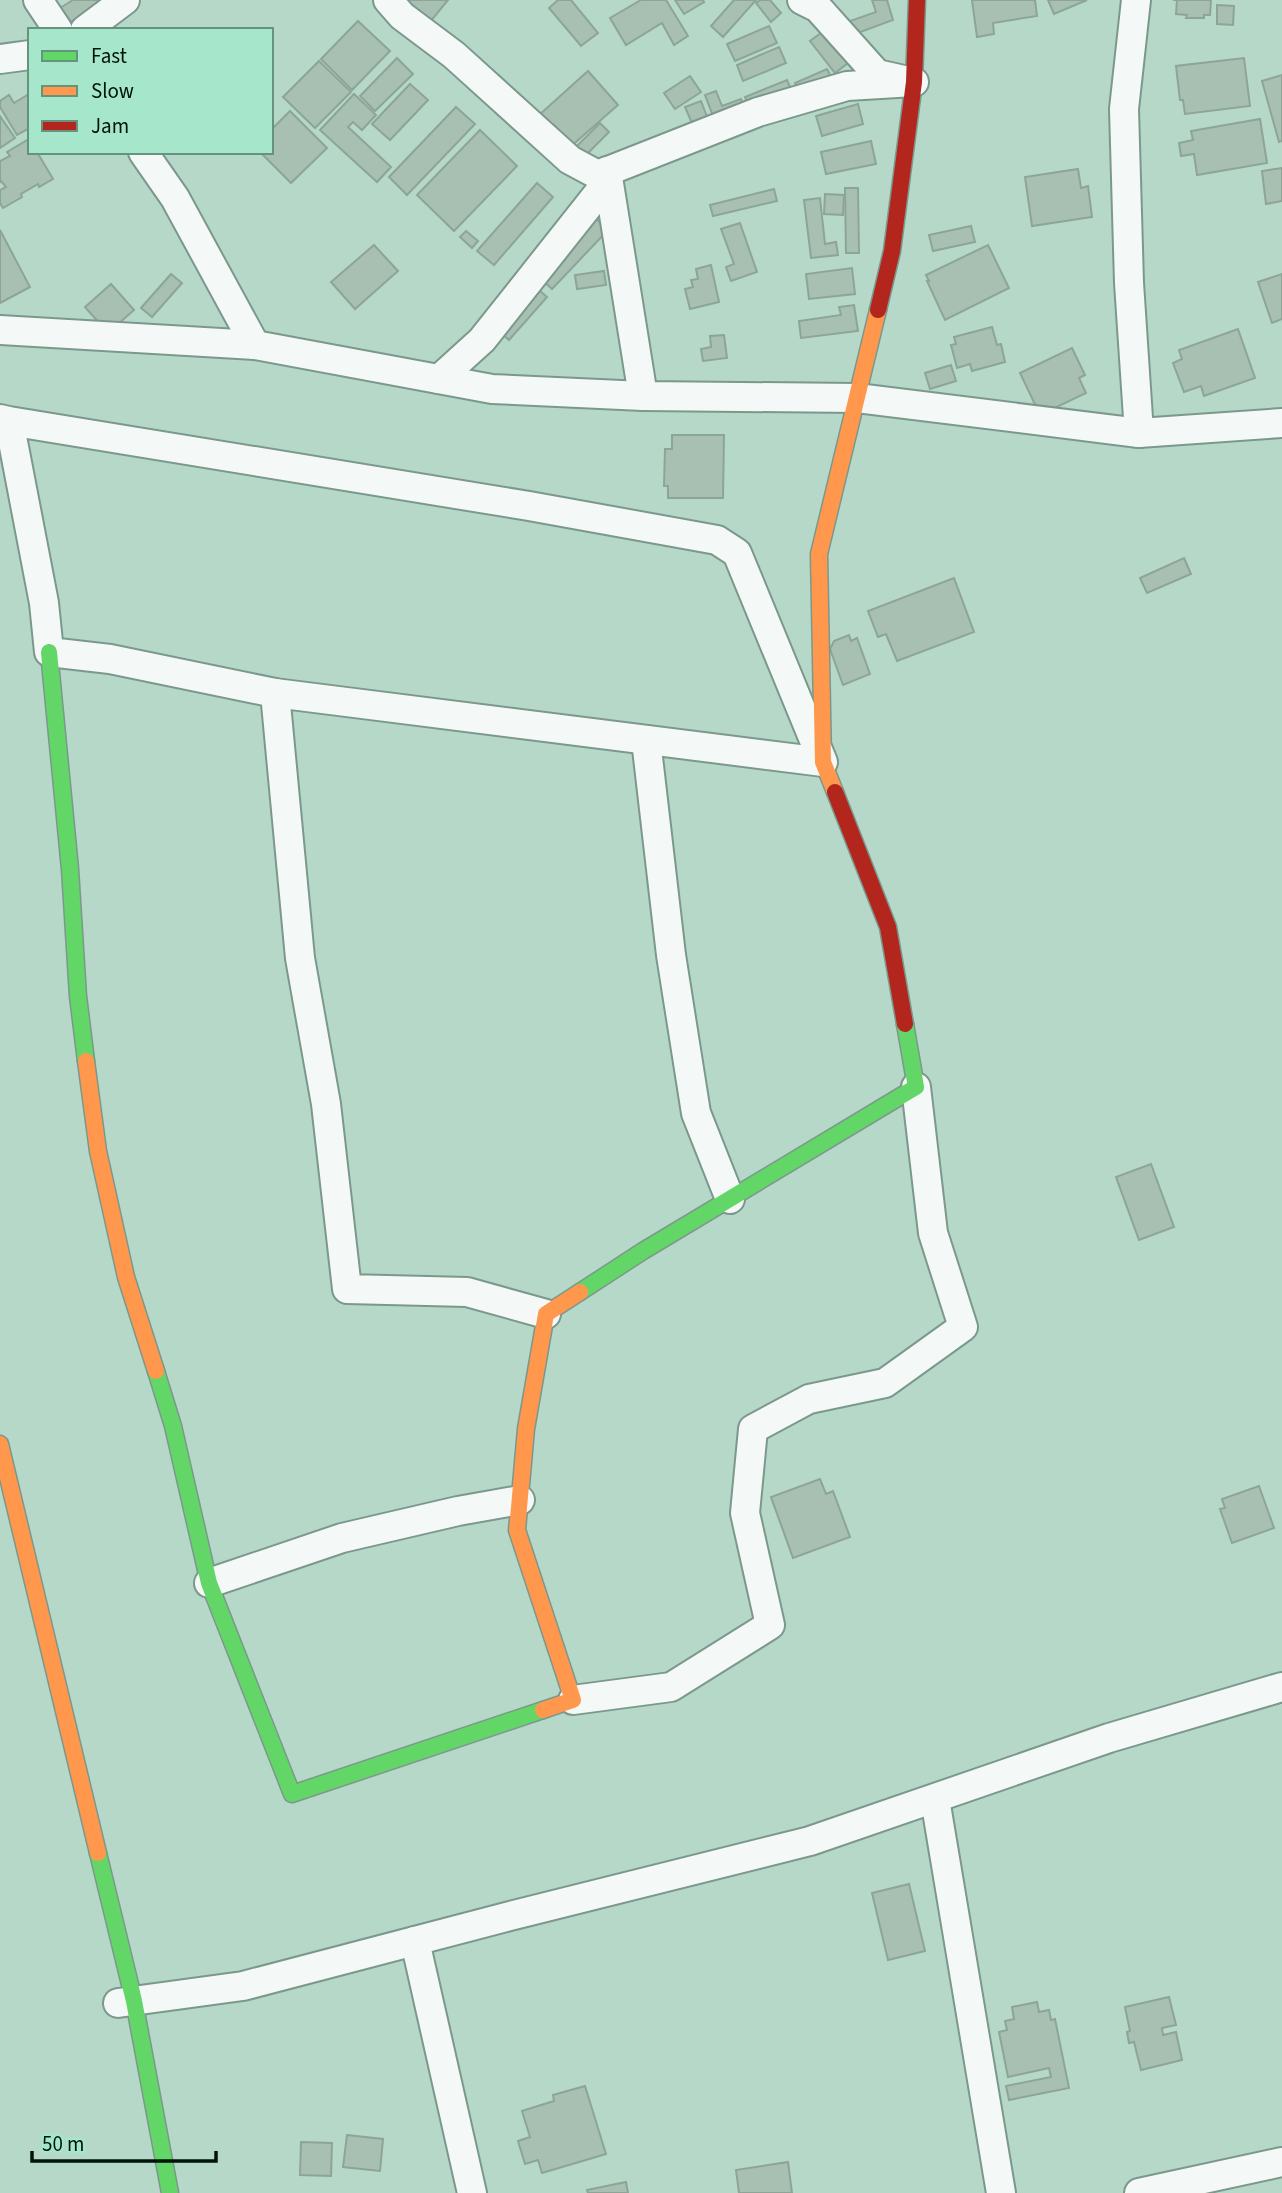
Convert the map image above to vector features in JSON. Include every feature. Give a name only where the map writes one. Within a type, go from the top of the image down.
[{"type":"street","points":[[38,0],[57,28]]},
{"type":"street","points":[[88,28],[125,0]]},
{"type":"street","points":[[388,0],[402,16],[454,55],[570,160],[597,175],[607,176],[758,113],[848,86],[914,82]]},
{"type":"street","points":[[802,0],[818,8],[877,74],[914,82]]},
{"type":"street","points":[[823,762],[819,554],[892,251],[914,82],[918,0]]},
{"type":"street","points":[[1136,0],[1124,109],[1129,283],[1139,433]]},
{"type":"street","points":[[0,59],[28,55]]},
{"type":"street","points":[[144,154],[175,198],[255,345]]},
{"type":"street","points":[[439,379],[482,340],[607,176]]},
{"type":"street","points":[[607,176],[643,396]]},
{"type":"street","points":[[0,330],[255,345],[492,389],[643,396],[857,398],[1139,433],[1282,423]]},
{"type":"street","points":[[5,420],[529,506],[717,540],[737,553],[888,927],[916,1087],[933,1233],[963,1327],[885,1383],[809,1399],[753,1429],[745,1513],[770,1625],[671,1687],[573,1700],[292,1794],[209,1583],[173,1426],[126,1277],[98,1151],[78,996],[71,869],[44,603],[5,420]]},
{"type":"street","points":[[49,652],[110,659],[275,693],[823,762]]},
{"type":"street","points":[[275,693],[300,958],[326,1104],[347,1289],[467,1292],[546,1314]]},
{"type":"street","points":[[646,740],[671,955],[696,1113],[730,1199]]},
{"type":"street","points":[[573,1700],[517,1530],[526,1429],[546,1314],[643,1251],[916,1087]]},
{"type":"street","points":[[0,1444],[120,1997]]},
{"type":"street","points":[[209,1583],[341,1538],[458,1511],[520,1500]]},
{"type":"street","points":[[120,1997],[243,1986],[810,1841],[1109,1738],[1282,1687]]},
{"type":"street","points":[[50,1723],[65,1772],[170,2193]]},
{"type":"street","points":[[935,1799],[1001,2193]]},
{"type":"street","points":[[415,1941],[472,2193]]},
{"type":"street","points":[[1139,2193],[1282,2162]]},
{"type":"building","points":[[73,0],[107,0],[69,23],[60,8]]},
{"type":"building","points":[[403,0],[448,0],[430,22]]},
{"type":"building","points":[[558,0],[571,0],[598,33],[581,46],[549,8]]},
{"type":"building","points":[[641,0],[666,0],[688,36],[674,45],[662,23],[626,45],[610,18]]},
{"type":"building","points":[[675,0],[703,0],[704,2],[684,14]]},
{"type":"building","points":[[734,0],[756,0],[723,37],[711,26]]},
{"type":"building","points":[[770,0],[781,13],[771,22],[756,3]]},
{"type":"building","points":[[872,0],[887,0],[893,20],[855,34],[850,21],[876,12]]},
{"type":"building","points":[[972,0],[1035,0],[1037,16],[993,23],[994,34],[977,37]]},
{"type":"building","points":[[1048,0],[1087,0],[1054,14]]},
{"type":"building","points":[[1177,0],[1211,0],[1210,15],[1204,15],[1204,18],[1186,18],[1187,15],[1176,14]]},
{"type":"building","points":[[1217,5],[1234,6],[1233,25],[1217,24]]},
{"type":"building","points":[[358,21],[390,51],[352,90],[321,59]]},
{"type":"building","points":[[769,26],[777,43],[735,61],[727,44]]},
{"type":"building","points":[[824,31],[848,63],[835,73],[810,41]]},
{"type":"building","points":[[779,47],[786,63],[743,81],[737,65]]},
{"type":"building","points":[[397,58],[413,74],[375,111],[360,96]]},
{"type":"building","points":[[1244,58],[1250,106],[1185,114],[1183,100],[1180,100],[1176,66]]},
{"type":"building","points":[[319,61],[351,92],[315,128],[283,97]]},
{"type":"building","points":[[827,69],[834,83],[801,98],[795,83]]},
{"type":"building","points":[[588,71],[618,105],[569,148],[557,135],[560,132],[554,125],[550,128],[539,115]]},
{"type":"building","points":[[1282,75],[1282,141],[1279,142],[1262,81]]},
{"type":"building","points":[[690,76],[701,92],[675,109],[664,93]]},
{"type":"building","points":[[787,80],[793,94],[751,112],[745,97]]},
{"type":"building","points":[[410,84],[428,100],[390,140],[372,124]]},
{"type":"building","points":[[716,91],[722,106],[741,99],[748,118],[718,129],[705,95]]},
{"type":"building","points":[[354,94],[376,115],[362,130],[353,122],[348,127],[391,167],[377,182],[320,130]]},
{"type":"building","points":[[9,95],[14,103],[28,95],[28,129],[17,135],[0,107],[0,101]]},
{"type":"building","points":[[701,101],[709,122],[694,128],[685,107]]},
{"type":"building","points":[[858,104],[863,124],[822,136],[816,116]]},
{"type":"building","points":[[456,107],[475,124],[407,195],[389,177]]},
{"type":"building","points":[[290,111],[327,148],[291,183],[262,154],[273,154],[273,128]]},
{"type":"building","points":[[0,116],[15,138],[0,148]]},
{"type":"building","points":[[1260,119],[1267,163],[1197,175],[1194,154],[1181,156],[1179,143],[1193,140],[1191,131]]},
{"type":"building","points":[[600,123],[609,132],[585,156],[576,147]]},
{"type":"building","points":[[480,130],[517,166],[454,231],[417,195]]},
{"type":"building","points":[[28,140],[28,154],[38,154],[53,179],[39,187],[38,184],[3,208],[0,203],[0,190],[6,187],[0,182],[0,161],[10,156],[7,152]]},
{"type":"building","points":[[871,141],[876,164],[826,174],[821,152]]},
{"type":"building","points":[[1282,168],[1282,201],[1266,204],[1262,171]]},
{"type":"building","points":[[1078,169],[1081,188],[1088,186],[1092,217],[1032,226],[1025,177]]},
{"type":"building","points":[[537,183],[553,197],[494,265],[477,251]]},
{"type":"building","points":[[845,188],[858,188],[859,253],[846,253]]},
{"type":"building","points":[[774,189],[777,201],[713,216],[710,205]]},
{"type":"building","points":[[825,194],[844,195],[843,215],[824,214]]},
{"type":"building","points":[[820,198],[825,244],[836,242],[838,255],[811,258],[804,200]]},
{"type":"building","points":[[591,214],[608,230],[552,289],[535,273]]},
{"type":"building","points":[[740,223],[757,272],[731,281],[726,267],[734,264],[721,229]]},
{"type":"building","points":[[971,226],[975,242],[933,251],[929,235]]},
{"type":"building","points":[[0,230],[30,287],[0,303]]},
{"type":"building","points":[[466,231],[478,241],[472,248],[460,237]]},
{"type":"building","points":[[374,245],[398,271],[355,309],[331,282]]},
{"type":"building","points":[[988,245],[1009,288],[945,320],[926,275]]},
{"type":"building","points":[[711,265],[719,302],[690,309],[685,289],[693,287],[691,280],[698,279],[696,269]]},
{"type":"building","points":[[852,268],[855,294],[809,299],[806,274]]},
{"type":"building","points":[[604,271],[606,285],[577,289],[575,275]]},
{"type":"building","points":[[171,274],[182,283],[152,317],[141,308]]},
{"type":"building","points":[[1282,274],[1282,319],[1272,323],[1258,282]]},
{"type":"building","points":[[530,282],[547,297],[509,340],[493,326]]},
{"type":"building","points":[[111,284],[134,310],[108,333],[85,307]]},
{"type":"building","points":[[854,305],[858,331],[801,338],[799,321],[841,315],[839,307]]},
{"type":"building","points":[[992,327],[997,345],[1001,344],[1005,362],[972,371],[970,364],[957,368],[951,345],[956,344],[954,337]]},
{"type":"building","points":[[1238,329],[1255,378],[1204,396],[1201,386],[1184,392],[1173,363],[1182,359],[1179,350]]},
{"type":"building","points":[[724,335],[727,358],[703,361],[701,349],[711,347],[710,336]]},
{"type":"building","points":[[1072,348],[1085,375],[1079,378],[1086,393],[1040,415],[1020,373]]},
{"type":"building","points":[[951,365],[956,381],[930,389],[925,373]]},
{"type":"building","points":[[672,435],[724,435],[723,498],[668,498],[668,486],[664,486],[665,449],[672,449]]},
{"type":"building","points":[[1184,558],[1191,574],[1147,593],[1140,578]]},
{"type":"building","points":[[954,578],[974,632],[897,661],[886,634],[878,637],[868,611]]},
{"type":"building","points":[[849,635],[851,641],[857,638],[870,674],[843,685],[830,649],[834,641]]},
{"type":"building","points":[[1151,1164],[1174,1227],[1139,1240],[1116,1177]]},
{"type":"building","points":[[820,1479],[826,1494],[833,1491],[850,1537],[793,1558],[771,1497]]},
{"type":"building","points":[[1259,1486],[1274,1528],[1232,1543],[1220,1509],[1225,1508],[1222,1499]]},
{"type":"building","points":[[909,1884],[925,1951],[888,1960],[872,1893]]},
{"type":"building","points":[[1169,1997],[1176,2025],[1162,2028],[1163,2035],[1176,2032],[1182,2060],[1141,2070],[1134,2042],[1129,2043],[1127,2032],[1130,2031],[1125,2007]]},
{"type":"building","points":[[1037,2002],[1039,2012],[1049,2010],[1051,2020],[1055,2019],[1069,2088],[1009,2100],[1006,2086],[1051,2077],[1049,2068],[1008,2077],[999,2032],[1007,2030],[1005,2021],[1014,2019],[1012,2007]]},
{"type":"building","points":[[585,2086],[606,2154],[542,2173],[538,2160],[525,2164],[518,2141],[530,2137],[522,2111],[554,2101],[553,2095]]},
{"type":"building","points":[[347,2135],[383,2139],[380,2171],[343,2167]]},
{"type":"building","points":[[301,2142],[332,2143],[331,2176],[300,2175]]},
{"type":"building","points":[[788,2162],[792,2193],[739,2193],[736,2170]]},
{"type":"building","points":[[626,2182],[628,2193],[588,2193],[587,2190]]},
{"type":"traffic: fast","points":[[49,652],[70,869],[78,996],[86,1061]]},
{"type":"traffic: fast","points":[[580,1292],[643,1251],[916,1087],[905,1024]]},
{"type":"traffic: fast","points":[[156,1371],[173,1426],[209,1583],[292,1794],[543,1710]]},
{"type":"traffic: fast","points":[[98,1853],[134,2001],[170,2193]]},
{"type":"traffic: slow","points":[[835,792],[823,762],[819,554],[878,310]]},
{"type":"traffic: slow","points":[[86,1061],[98,1151],[126,1277],[156,1371]]},
{"type":"traffic: slow","points":[[543,1710],[573,1700],[517,1530],[526,1429],[546,1314],[580,1292]]},
{"type":"traffic: slow","points":[[0,1444],[98,1853]]},
{"type":"traffic: jam","points":[[878,310],[892,251],[914,82],[917,0]]},
{"type":"traffic: jam","points":[[835,792],[888,927],[905,1024]]}]
